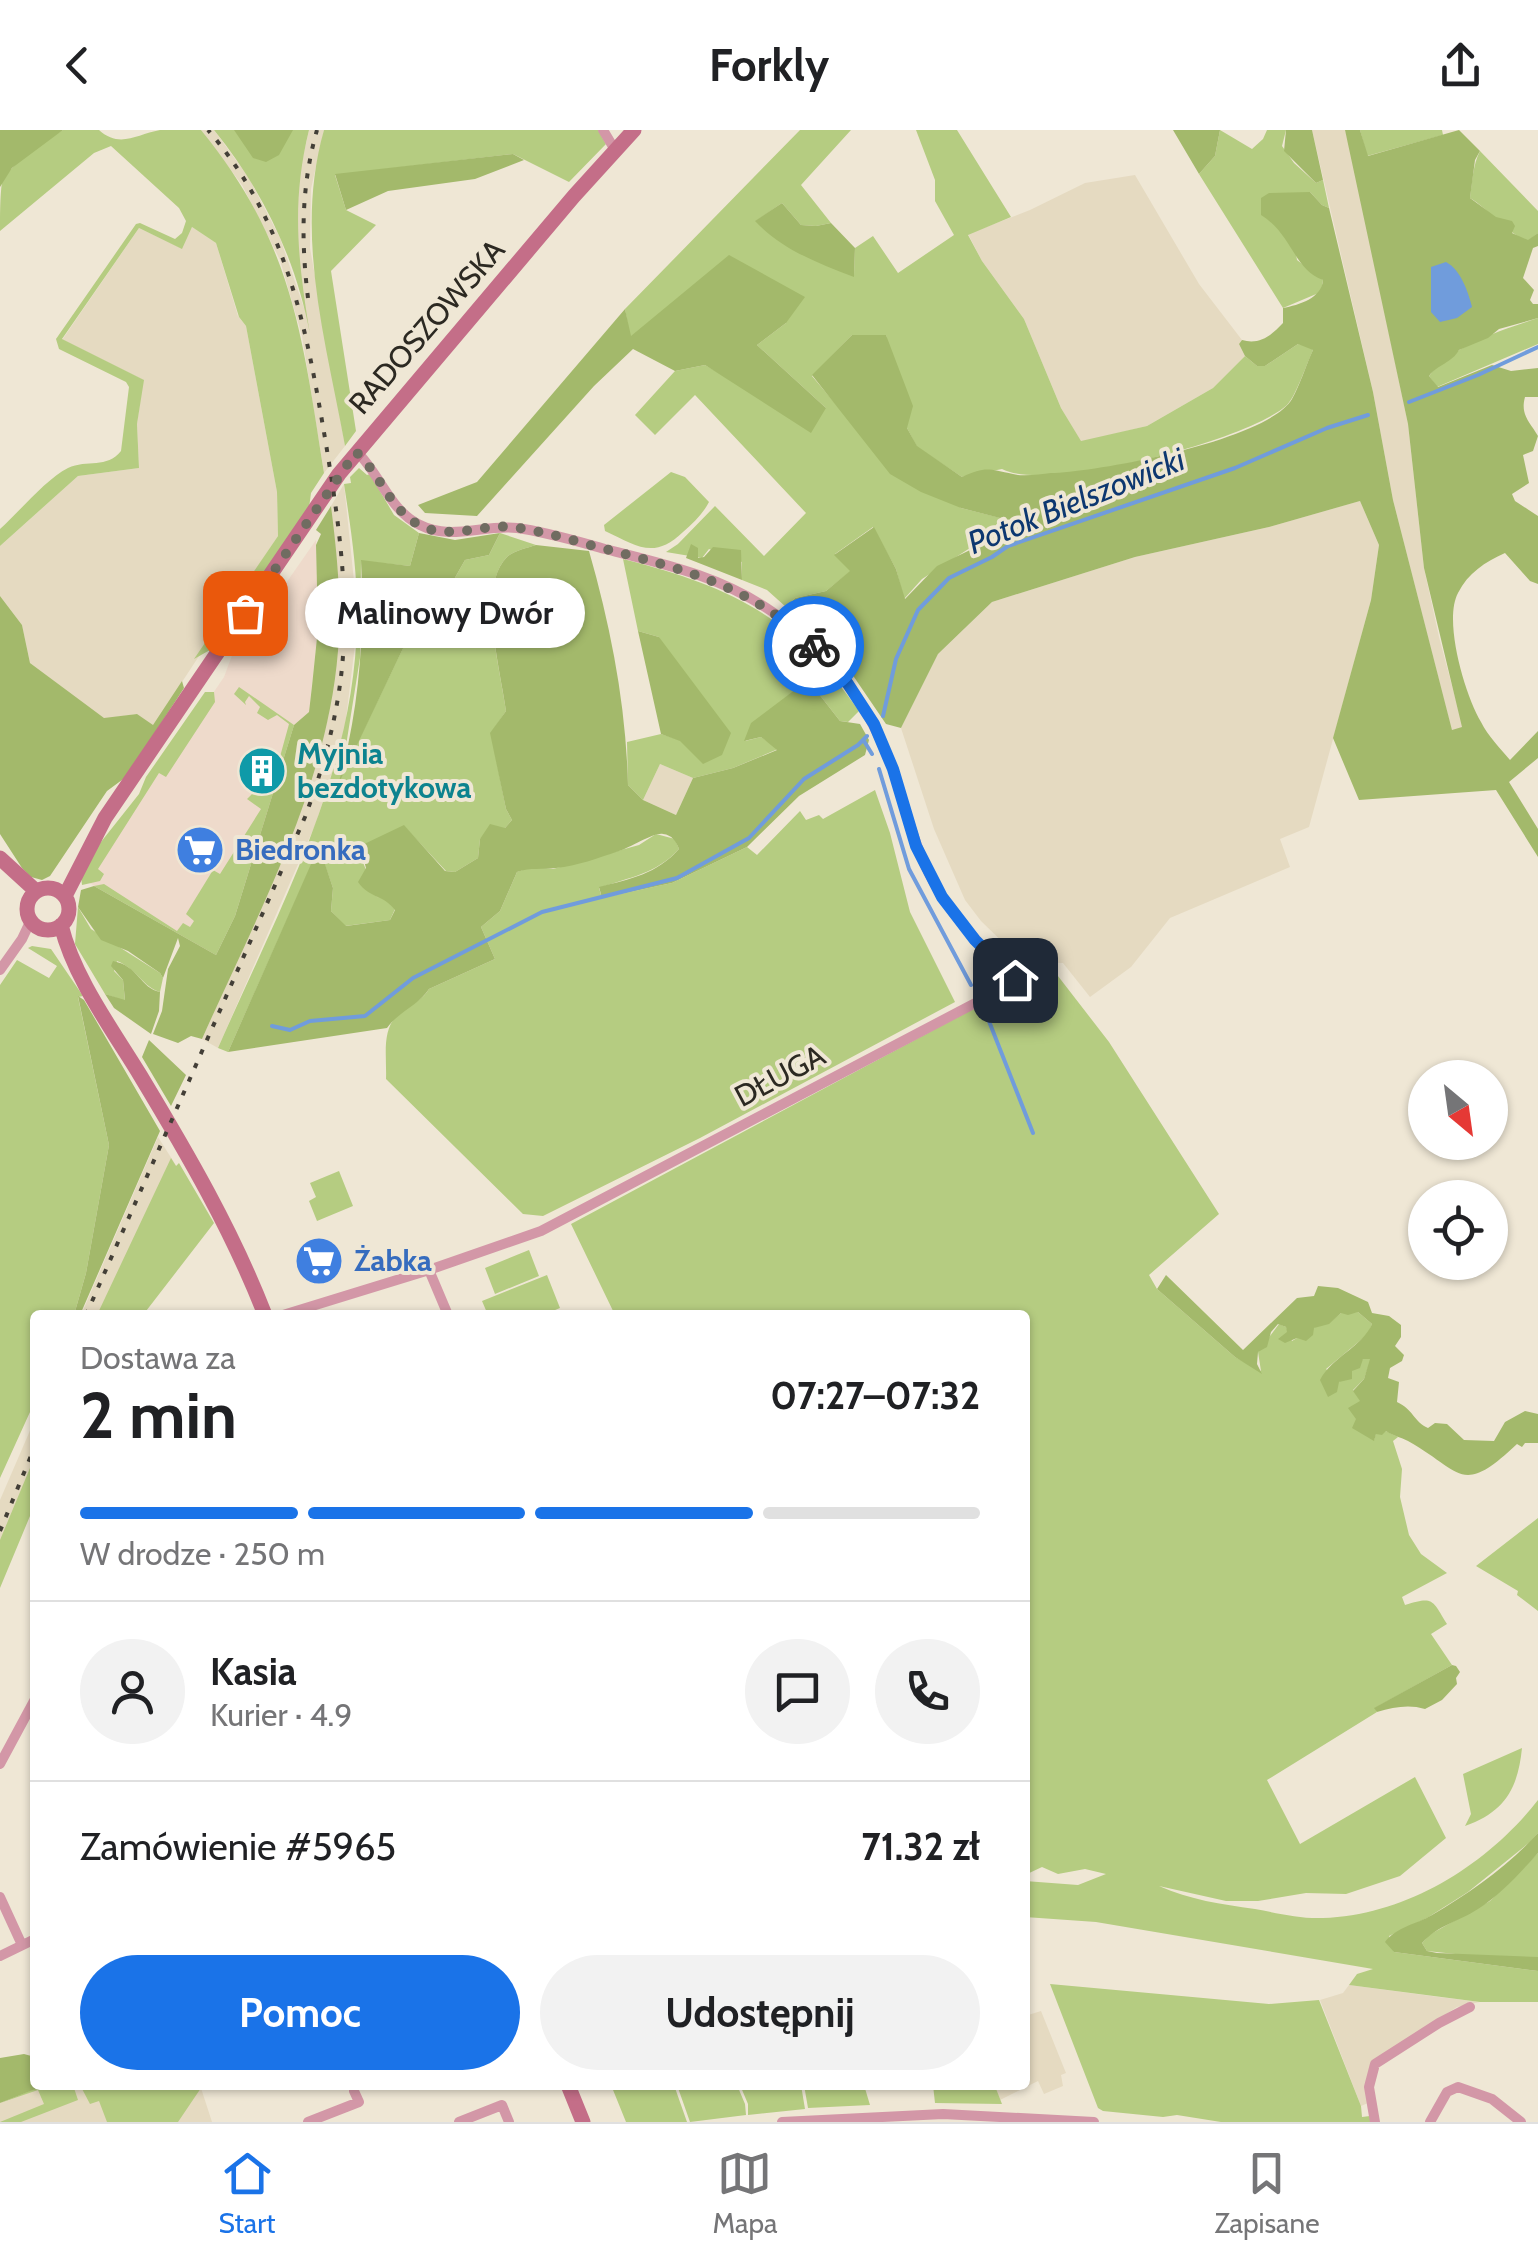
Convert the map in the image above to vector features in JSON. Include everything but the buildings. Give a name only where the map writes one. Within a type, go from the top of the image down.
[{"type":"street","points":[[603,130],[615,150]]},
{"type":"street","name":"RADOSZOWSKA","points":[[41,912],[356,452],[634,130]]},
{"type":"street","points":[[356,452],[378,475],[399,510],[429,530],[527,530],[679,568],[733,588],[801,634],[838,671],[874,724],[893,769],[916,846],[942,897],[975,940],[1015,980]]},
{"type":"street","name":"RADOSZOWSKA","points":[[64,896],[105,818]]},
{"type":"street","points":[[0,858],[41,912]]},
{"type":"street","points":[[0,868],[65,940],[93,996],[225,1221],[263,1310]]},
{"type":"street","points":[[0,970],[41,912],[64,896],[69,909],[41,912]]},
{"type":"street","name":"DŁUGA","points":[[298,1310],[542,1231],[1042,968]]},
{"type":"street","points":[[429,1270],[446,1310]]},
{"type":"street","points":[[0,1764],[30,1713]]},
{"type":"street","points":[[0,1897],[22,1945]]},
{"type":"street","points":[[0,1956],[30,1941]]},
{"type":"street","points":[[1375,2122],[1369,2087],[1375,2064],[1454,2013],[1470,2007]]},
{"type":"street","points":[[1430,2122],[1447,2092],[1458,2086],[1492,2099],[1521,2122]]},
{"type":"street","points":[[570,2090],[583,2122]]},
{"type":"street","points":[[308,2122],[359,2102],[354,2091]]},
{"type":"street","points":[[459,2122],[502,2105],[508,2122]]},
{"type":"street","points":[[782,2122],[943,2118],[1094,2122]]},
{"type":"shaded area","points":[[201,130],[214,130],[249,178],[280,238],[304,308],[297,236],[298,180],[309,130],[324,130],[311,189],[310,248],[345,446],[324,473],[302,336],[280,260],[242,185]]},
{"type":"shaded area","points":[[1312,130],[1345,130],[1353,160],[1408,424],[1424,568],[1463,727],[1452,731],[1393,500],[1373,392]]},
{"type":"shaded area","points":[[1135,175],[1199,284],[1242,340],[1239,344],[1245,356],[1213,388],[1147,426],[1081,442],[1061,408],[1024,319],[982,261],[968,234],[1085,183]]},
{"type":"shaded area","points":[[192,227],[216,243],[238,316],[246,326],[277,492],[278,536],[153,726],[136,714],[104,719],[30,663],[22,625],[0,596],[0,546],[78,476],[139,468],[137,424],[143,380],[62,340],[139,228],[181,248]]},
{"type":"shaded area","points":[[344,484],[358,620],[344,735],[316,823],[218,1048],[202,1039],[291,836],[328,718],[339,616],[331,506]]},
{"type":"shaded area","points":[[1360,501],[1379,545],[1371,600],[1309,827],[1280,839],[1290,867],[1170,918],[1131,967],[1090,997],[1063,963],[1029,962],[1018,957],[965,900],[934,829],[901,728],[938,654],[992,602],[1135,557],[1269,527]]},
{"type":"shaded area","points":[[316,540],[318,628],[309,712],[294,725],[251,866],[216,955],[86,881],[224,677],[234,650]]},
{"type":"shaded area","points":[[660,764],[693,778],[676,815],[643,800]]},
{"type":"shaded area","points":[[158,1137],[177,1167],[111,1310],[83,1310]]},
{"type":"shaded area","points":[[30,1431],[30,1489],[0,1555],[0,1500]]},
{"type":"shaded area","points":[[1349,1985],[1480,2002],[1457,2007],[1378,2058],[1368,2103],[1361,2106],[1320,2000],[1343,1993]]},
{"type":"shaded area","points":[[1041,2011],[1066,2073],[1061,2075],[1063,2086],[1044,2094],[1038,2081],[1030,2085],[1030,2014]]},
{"type":"shaded area","points":[[32,2090],[202,2090],[212,2122],[0,2122],[0,2103]]},
{"type":"shaded area","points":[[996,2090],[1020,2090],[1000,2100]]},
{"type":"green space","points":[[0,130],[63,130],[12,168],[0,187]]},
{"type":"green space","points":[[63,130],[99,130],[114,139],[129,139],[160,130],[201,130],[256,212],[275,252],[300,333],[324,473],[311,493],[309,508],[210,650],[194,659],[278,536],[277,492],[246,326],[239,317],[216,243],[192,227],[182,249],[139,228],[62,339],[144,380],[137,424],[139,468],[78,476],[0,546],[0,529],[51,480],[75,465],[103,462],[121,451],[129,387],[59,349],[56,339],[136,224],[175,239],[186,221],[179,208],[111,146],[94,153],[0,231],[1,188],[6,175],[29,153]]},
{"type":"green space","points":[[214,130],[309,130],[300,182],[298,232],[310,334],[296,279],[275,226],[247,176]]},
{"type":"green space","points":[[234,130],[293,130],[279,155],[266,162],[253,158]]},
{"type":"green space","points":[[324,130],[598,130],[606,144],[569,182],[513,154],[335,175],[346,210],[376,225],[331,271],[356,431],[345,446],[322,328],[312,248],[316,169]]},
{"type":"green space","points":[[800,130],[851,130],[801,185],[831,223],[801,225],[782,203],[756,221],[854,276],[855,248],[873,236],[898,273],[954,235],[935,201],[935,180],[916,130],[957,130],[1011,217],[968,235],[1024,319],[1061,408],[1081,441],[1147,426],[1213,388],[1245,356],[1257,366],[1265,366],[1298,344],[1309,345],[1313,350],[1294,394],[1287,405],[1266,419],[1147,459],[1060,474],[1026,475],[1002,469],[962,477],[917,447],[907,428],[886,335],[852,335],[812,376],[839,408],[961,508],[1001,518],[1001,535],[970,548],[922,579],[904,599],[896,569],[873,527],[835,554],[851,571],[826,591],[795,598],[786,607],[767,590],[742,580],[742,562],[709,549],[702,558],[666,552],[715,506],[764,556],[806,513],[695,395],[655,435],[635,415],[675,371],[705,365],[745,388],[826,408],[757,345],[786,323],[630,337],[625,309]]},
{"type":"green space","points":[[1173,130],[1220,130],[1215,156],[1199,174]]},
{"type":"green space","points":[[1220,130],[1252,149],[1267,130],[1286,130],[1282,146],[1294,163],[1316,183],[1323,180],[1329,208],[1310,192],[1278,226],[1295,248],[1297,260],[1323,280],[1321,292],[1283,308],[1199,174],[1215,156]]},
{"type":"green space","points":[[1286,130],[1312,130],[1323,180],[1316,183],[1284,151]]},
{"type":"green space","points":[[1345,130],[1360,130],[1368,156],[1459,130],[1480,151],[1475,160],[1470,198],[1496,217],[1512,221],[1512,233],[1528,240],[1538,233],[1538,246],[1533,248],[1523,278],[1534,290],[1530,300],[1538,304],[1538,318],[1499,329],[1459,350],[1429,376],[1438,387],[1492,365],[1511,371],[1538,368],[1538,397],[1525,397],[1524,403],[1527,418],[1538,436],[1533,451],[1523,455],[1529,483],[1512,494],[1515,501],[1538,516],[1538,584],[1530,581],[1505,553],[1484,564],[1467,580],[1458,593],[1453,621],[1463,677],[1475,710],[1491,737],[1510,760],[1538,731],[1538,758],[1509,782],[1538,829],[1538,857],[1496,790],[1359,800],[1333,738],[1371,600],[1379,545],[1360,501],[1269,527],[1135,557],[992,602],[938,654],[901,728],[886,724],[839,655],[786,607],[795,598],[826,591],[850,571],[834,555],[874,527],[896,569],[905,599],[937,566],[1001,535],[1000,518],[921,492],[890,474],[812,375],[852,335],[886,335],[913,406],[907,428],[917,446],[962,477],[987,469],[1027,475],[1105,467],[1218,440],[1277,414],[1292,399],[1313,350],[1298,344],[1265,366],[1257,366],[1239,344],[1269,335],[1283,323],[1283,308],[1309,300],[1322,286],[1323,280],[1305,268],[1280,232],[1261,215],[1261,198],[1269,193],[1310,192],[1329,208],[1373,392],[1393,500],[1452,730],[1462,727],[1424,568],[1408,424]]},
{"type":"green space","points":[[1360,130],[1442,130],[1443,135],[1367,156]]},
{"type":"green space","points":[[1480,151],[1538,211],[1538,233],[1528,241],[1512,233],[1470,198]]},
{"type":"green space","points":[[513,154],[524,160],[475,179],[388,191],[346,210],[335,174]]},
{"type":"green space","points":[[782,203],[801,225],[831,223],[855,248],[854,277],[789,248],[755,221]]},
{"type":"green space","points":[[729,255],[805,297],[786,323],[757,345],[826,408],[811,433],[705,365],[675,371],[633,349],[594,386],[477,516],[425,513],[418,505],[477,482],[625,309],[631,336]]},
{"type":"green space","points":[[1538,318],[1538,344],[1437,387],[1429,376],[1464,347]]},
{"type":"green space","points":[[359,468],[370,474],[394,515],[419,533],[410,566],[361,561],[360,658],[341,777],[418,617],[448,590],[465,560],[489,555],[500,533],[536,545],[507,557],[493,588],[493,631],[506,711],[491,733],[506,809],[512,820],[505,828],[480,839],[478,858],[455,872],[446,871],[404,826],[362,860],[377,897],[386,898],[395,909],[390,920],[345,926],[331,911],[333,888],[319,848],[228,1052],[218,1048],[288,893],[328,787],[343,733],[357,621],[344,484],[351,483],[350,477]]},
{"type":"green space","points":[[671,472],[685,477],[709,502],[673,541],[645,548],[605,531],[604,525]]},
{"type":"green space","points":[[331,506],[339,633],[320,752],[286,850],[202,1039],[191,1036],[178,1043],[153,1034],[162,1011],[168,969],[180,946],[178,938],[163,978],[128,951],[101,940],[78,907],[81,890],[94,886],[216,955],[235,916],[294,725],[309,712],[318,628],[316,545],[321,534],[316,530]]},
{"type":"green space","points":[[419,533],[455,540],[500,533],[489,555],[465,560],[448,590],[418,617],[338,785],[359,674],[361,560],[410,566]]},
{"type":"green space","points":[[691,544],[698,548],[698,558],[713,547],[741,550],[742,580],[686,558]]},
{"type":"green space","points":[[536,545],[589,551],[616,667],[628,785],[643,800],[676,815],[693,778],[733,768],[777,750],[761,737],[744,741],[751,723],[808,680],[840,721],[860,724],[869,740],[865,755],[799,796],[747,847],[672,883],[602,898],[599,887],[642,874],[671,857],[679,849],[673,839],[663,834],[580,864],[517,872],[500,911],[481,927],[495,959],[429,989],[387,1028],[228,1052],[319,846],[333,888],[331,911],[346,926],[390,920],[395,910],[358,882],[366,868],[360,846],[404,825],[445,871],[455,872],[478,858],[480,839],[490,824],[505,828],[512,820],[506,809],[490,733],[506,711],[493,630],[493,588],[507,557]]},
{"type":"green space","points":[[623,559],[697,581],[757,610],[810,651],[859,711],[848,722],[840,721],[808,680],[745,741],[761,737],[778,749],[733,768],[693,778],[660,764],[643,800],[628,785],[627,742],[661,734],[680,740],[659,637],[638,631]]},
{"type":"green space","points":[[0,596],[22,625],[30,663],[104,718],[137,714],[153,725],[182,681],[184,688],[126,777],[107,791],[50,876],[42,880],[31,877],[22,868],[0,834]]},
{"type":"green space","points":[[638,631],[659,637],[731,733],[722,755],[703,764],[680,741],[661,734]]},
{"type":"green space","points":[[239,687],[294,725],[235,916],[216,955],[94,886],[104,884],[177,931],[183,923],[190,927],[194,921],[186,914],[213,870],[220,874],[261,809],[247,799],[256,790],[270,793],[289,724],[277,715],[268,720],[257,713],[260,707],[249,696],[246,705],[234,694]]},
{"type":"green space","points":[[205,692],[214,692],[215,702],[166,777],[159,773],[98,869],[104,874],[100,881],[82,885],[81,876],[93,852],[139,794],[146,777]]},
{"type":"green space","points":[[875,790],[910,912],[955,1002],[700,1138],[543,1216],[523,1214],[386,1079],[386,1041],[396,1017],[429,989],[495,959],[481,927],[500,911],[517,872],[531,867],[553,869],[639,845],[656,834],[675,839],[679,849],[652,869],[599,888],[602,898],[672,883],[747,847],[757,855],[800,811],[806,820],[819,815],[823,819]]},
{"type":"green space","points":[[78,907],[91,929],[160,973],[160,992],[117,961],[114,971],[123,980],[125,1001],[105,994],[75,944]]},
{"type":"green space","points":[[28,948],[51,949],[83,996],[78,997],[109,1145],[75,1310],[30,1310],[30,1412],[0,1478],[0,985],[17,960],[49,978],[57,966]]},
{"type":"green space","points":[[113,961],[128,967],[160,992],[159,1011],[151,1034],[114,1008],[105,994],[125,1000],[123,980],[111,966]]},
{"type":"green space","points":[[1051,967],[1109,1042],[1219,1214],[1149,1275],[1157,1289],[1235,1357],[1261,1371],[1258,1352],[1279,1324],[1286,1327],[1292,1341],[1341,1313],[1358,1312],[1372,1324],[1368,1334],[1326,1369],[1339,1382],[1363,1359],[1371,1359],[1364,1379],[1353,1390],[1361,1401],[1374,1440],[1376,1433],[1386,1431],[1398,1437],[1393,1441],[1402,1469],[1400,1497],[1409,1535],[1421,1554],[1447,1573],[1402,1597],[1405,1605],[1427,1601],[1438,1610],[1447,1624],[1431,1634],[1452,1665],[1375,1708],[1377,1712],[1267,1780],[1300,1844],[1415,1777],[1446,1838],[1400,1876],[1346,1894],[1306,1893],[1258,1901],[1226,1901],[1159,1886],[1206,1901],[1298,1917],[1354,1915],[1385,1907],[1443,1882],[1495,1845],[1538,1800],[1538,1833],[1530,1842],[1468,1892],[1389,1936],[1394,1952],[1538,1971],[1538,2002],[1480,2002],[1349,1985],[1357,1974],[1373,1969],[1096,1922],[1030,1917],[1030,1881],[1078,1885],[1106,1874],[1085,1869],[1058,1874],[1042,1867],[1030,1873],[1030,1310],[613,1310],[571,1224]]},
{"type":"green space","points":[[78,996],[84,1000],[160,1131],[82,1310],[75,1310],[86,1273],[109,1145]]},
{"type":"green space","points":[[149,1040],[186,1075],[171,1106],[142,1057]]},
{"type":"green space","points":[[171,1158],[176,1166],[179,1163],[214,1223],[147,1310],[99,1310]]},
{"type":"green space","points":[[339,1171],[353,1206],[317,1221],[309,1201],[316,1197],[310,1183]]},
{"type":"green space","points":[[529,1250],[539,1276],[495,1294],[485,1268]]},
{"type":"green space","points":[[547,1275],[560,1308],[486,1310],[482,1301]]},
{"type":"green space","points":[[1166,1275],[1243,1350],[1297,1298],[1314,1296],[1318,1286],[1338,1288],[1368,1302],[1372,1313],[1389,1316],[1401,1325],[1401,1337],[1395,1346],[1404,1355],[1402,1361],[1390,1368],[1388,1378],[1399,1382],[1397,1402],[1423,1425],[1428,1428],[1435,1423],[1447,1424],[1464,1440],[1494,1441],[1505,1422],[1525,1411],[1538,1414],[1538,1443],[1525,1443],[1522,1447],[1517,1444],[1484,1471],[1472,1475],[1451,1469],[1386,1431],[1376,1434],[1374,1441],[1352,1428],[1356,1419],[1348,1408],[1360,1401],[1353,1391],[1364,1379],[1370,1359],[1363,1359],[1360,1368],[1352,1371],[1352,1379],[1339,1382],[1337,1392],[1328,1397],[1320,1380],[1372,1324],[1358,1312],[1341,1313],[1329,1324],[1314,1328],[1306,1341],[1297,1338],[1285,1343],[1278,1339],[1287,1332],[1286,1327],[1278,1324],[1267,1347],[1258,1352],[1257,1364],[1262,1374],[1235,1357],[1157,1289]]},
{"type":"green space","points":[[30,1468],[30,1516],[0,1588],[0,1540]]},
{"type":"green space","points":[[1538,1518],[1538,1611],[1517,1595],[1518,1591],[1476,1566]]},
{"type":"green space","points":[[1452,1665],[1460,1672],[1457,1684],[1442,1700],[1425,1709],[1401,1707],[1377,1712],[1374,1708]]},
{"type":"green space","points":[[1522,1748],[1517,1775],[1507,1797],[1490,1814],[1465,1826],[1471,1814],[1463,1774]]},
{"type":"green space","points":[[1538,1833],[1538,1853],[1510,1883],[1478,1909],[1422,1943],[1427,1951],[1437,1953],[1538,1957],[1538,1971],[1394,1952],[1385,1942],[1475,1888]]},
{"type":"green space","points":[[1538,1853],[1538,1957],[1493,1958],[1427,1951],[1422,1943],[1429,1935],[1490,1901]]},
{"type":"green space","points":[[1050,1984],[1269,2004],[1319,2000],[1362,2117],[1370,2116],[1371,2122],[1221,2122],[1103,2111],[1098,2108]]},
{"type":"green space","points":[[30,2056],[33,2090],[0,2103],[0,2058]]},
{"type":"green space","points":[[38,2090],[75,2090],[78,2100],[21,2122],[0,2122],[44,2104]]},
{"type":"green space","points":[[83,2090],[200,2090],[178,2122],[107,2122],[99,2101],[90,2104]]},
{"type":"green space","points":[[613,2090],[676,2090],[687,2122],[626,2122]]},
{"type":"green space","points":[[679,2090],[739,2090],[746,2115],[690,2122]]},
{"type":"green space","points":[[742,2090],[802,2090],[805,2109],[748,2115]]},
{"type":"green space","points":[[805,2090],[866,2090],[870,2105],[808,2108]]},
{"type":"green space","points":[[934,2090],[997,2090],[1002,2104],[935,2103]]},
{"type":"water","points":[[1446,262],[1460,276],[1472,307],[1457,318],[1440,322],[1431,312],[1431,267]]},
{"type":"waterway","name":"Potok Bielszowicki","points":[[1409,402],[1538,347]]},
{"type":"waterway","name":"Potok Bielszowicki","points":[[883,716],[896,659],[918,610],[949,578],[1008,546],[1235,468],[1327,428],[1368,415]]},
{"type":"waterway","name":"Potok Bielszowicki","points":[[272,1026],[290,1030],[310,1021],[365,1016],[413,978],[542,912],[677,878],[749,838],[804,779],[867,736]]},
{"type":"waterway","name":"Potok Bielszowicki","points":[[864,741],[872,754]]},
{"type":"waterway","name":"Potok Bielszowicki","points":[[879,769],[909,869],[971,985]]},
{"type":"waterway","name":"Potok Bielszowicki","points":[[983,1006],[1033,1133]]},
{"type":"railway","points":[[88,1310],[305,817],[327,749],[341,680],[344,609],[340,538],[301,318],[290,278],[257,202],[208,130]]},
{"type":"railway","points":[[308,298],[304,214],[317,130]]},
{"type":"railway","points":[[0,1531],[30,1458]]},
{"type":"way so far","points":[[245,613],[356,452],[378,475],[399,510],[429,530],[527,530],[679,568],[733,588],[760,603],[814,646]]},
{"type":"place","name":"Malinowy Dwór","points":[[245,613]]},
{"type":"place","name":"Myjnia bezdotykowa","points":[[262,771]]},
{"type":"place","name":"Biedronka","points":[[200,850]]},
{"type":"place","name":"Żabka","points":[[319,1261]]},
{"type":"route","points":[[814,646],[838,671],[874,724],[893,769],[916,846],[942,897],[975,940],[1015,980]]}]
